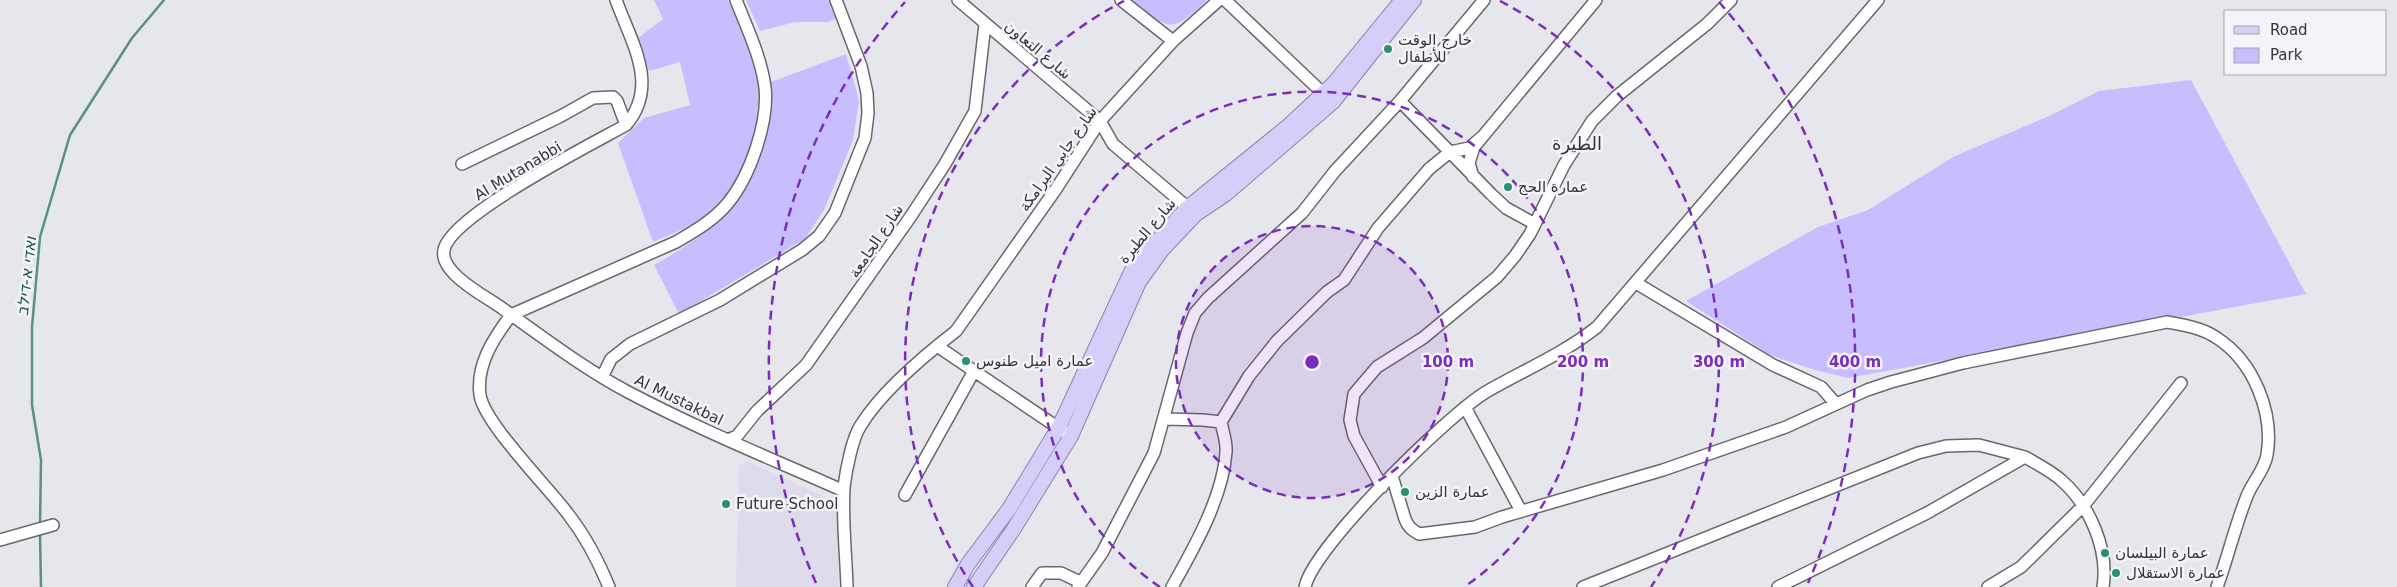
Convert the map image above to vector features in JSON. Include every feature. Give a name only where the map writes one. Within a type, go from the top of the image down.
[{"type":"main road","name":"شارع الطيرة","points":[[1328,97],[1402,0]]},
{"type":"main road","name":"شارع الطيرة","points":[[955,587],[968,564],[1009,509],[1058,427],[1134,268],[1192,211],[1226,194],[1328,97],[1414,0]]},
{"type":"main road","name":"شارع الطيرة","points":[[974,587],[1071,436],[1139,282],[1192,211]]},
{"type":"street","points":[[462,164],[561,116],[593,98],[613,97],[617,101],[626,125],[633,117],[641,100],[641,60],[616,0]]},
{"type":"street","points":[[609,587],[588,541],[506,439],[486,411],[481,397],[480,384],[486,355],[496,335],[512,315],[676,242],[702,226],[729,202],[747,170],[759,141],[766,102],[760,65],[736,0]]},
{"type":"street","points":[[602,377],[611,359],[630,344],[720,300],[802,250],[819,236],[835,213],[865,138],[868,113],[867,93],[861,66],[836,0]]},
{"type":"street","name":"شارع التعاون","points":[[958,0],[1100,121]]},
{"type":"street","points":[[1121,0],[1173,41]]},
{"type":"street","name":"شارع جابي البرامكة","points":[[847,587],[844,491],[849,460],[860,425],[893,386],[956,331],[1056,189],[1100,121],[1173,41],[1219,0]]},
{"type":"street","points":[[1225,0],[1328,97]]},
{"type":"street","points":[[1032,587],[1042,574],[1061,573],[1079,585],[1089,574],[1102,553],[1156,448],[1187,333],[1195,313],[1208,298],[1302,213],[1335,171],[1400,100],[1484,0]]},
{"type":"street","points":[[1473,177],[1469,163],[1470,155],[1482,137],[1596,0]]},
{"type":"street","points":[[1382,487],[1354,436],[1350,420],[1354,394],[1377,367],[1423,338],[1497,277],[1515,256],[1535,224],[1564,165],[1592,121],[1617,96],[1707,24],[1731,0]]},
{"type":"street","points":[[1304,586],[1308,575],[1349,521],[1440,428],[1485,392],[1576,344],[1597,327],[1878,0]]},
{"type":"street","name":"شارع الجامعة","points":[[728,440],[737,436],[758,411],[806,365],[896,238],[945,164],[975,111],[985,24]]},
{"type":"street","points":[[1400,100],[1473,177],[1506,208],[1535,224]]},
{"type":"street","points":[[1100,121],[1113,144],[1192,211]]},
{"type":"street","name":"Al Mutanabbi","points":[[512,315],[450,270],[444,258],[445,245],[478,212],[511,190],[626,125]]},
{"type":"street","points":[[1172,587],[1187,560],[1222,484],[1227,450],[1221,422],[1249,376],[1277,341],[1328,292],[1344,280],[1378,228],[1430,169],[1450,152],[1469,148],[1482,137]]},
{"type":"street","points":[[1636,283],[1774,365],[1821,387],[1836,404]]},
{"type":"street","name":"Al Mustakbal","points":[[512,315],[602,377],[629,392],[728,440],[844,491]]},
{"type":"street","points":[[1392,476],[1408,526],[1419,534],[1475,527],[1521,511],[1663,470],[1786,427],[1891,382],[1963,363],[2167,322],[2193,327],[2217,337],[2232,350],[2255,384],[2265,407],[2268,441],[2266,458],[2248,494],[2217,587]]},
{"type":"street","points":[[937,346],[1071,436]]},
{"type":"street","points":[[905,495],[974,371]]},
{"type":"street","points":[[1988,587],[2021,567],[2084,505],[2181,382]]},
{"type":"street","points":[[1465,407],[1521,511]]},
{"type":"street","points":[[1165,419],[1221,422]]},
{"type":"street","points":[[1583,587],[1918,452],[1946,446],[1979,445],[2025,457],[2060,479],[2084,505],[2101,550],[2104,578],[2102,587]]},
{"type":"street","points":[[1778,587],[1927,513],[2025,457]]},
{"type":"street","points":[[0,540],[53,525]]},
{"type":"shaded area","points":[[745,460],[837,502],[839,587],[736,587],[739,467]]},
{"type":"green space","points":[[654,0],[728,0],[753,59],[758,79],[759,96],[756,130],[751,148],[736,180],[727,194],[710,213],[686,228],[653,242],[618,143],[644,118],[690,105],[680,62],[649,71],[638,38],[663,19]]},
{"type":"green space","points":[[746,0],[829,0],[837,18],[828,22],[795,22],[760,31]]},
{"type":"green space","points":[[1132,0],[1207,0],[1185,19],[1170,24],[1154,18]]},
{"type":"green space","points":[[846,54],[859,100],[853,140],[824,210],[805,239],[679,314],[654,265],[708,230],[734,202],[745,185],[764,135],[770,105],[771,82]]},
{"type":"green space","points":[[2191,80],[2306,294],[1848,378],[1815,370],[1770,355],[1686,301],[1818,227],[1868,210],[1955,156],[2047,117],[2099,91]]},
{"type":"waterway","name":"ואדי א-דילב","points":[[40,526],[41,460],[32,405],[32,327],[40,237],[70,135],[132,38],[164,0]]},
{"type":"waterway","name":"ואדי א-דילב","points":[[40,534],[41,587]]},
{"type":"place","name":"خارج الوقت للأطفال","points":[[1388,49]]},
{"type":"place","name":"عمارة الحج","points":[[1508,187]]},
{"type":"place","name":"عمارة اميل طنوس","points":[[966,361]]},
{"type":"place","name":"عمارة الزين","points":[[1405,492]]},
{"type":"place","name":"Future School","points":[[726,504]]},
{"type":"place","name":"عمارة البيلسان","points":[[2105,553]]},
{"type":"place","name":"عمارة الاستقلال","points":[[2116,573]]},
{"type":"district","name":"الطيرة","points":[[1577,144]]}]
